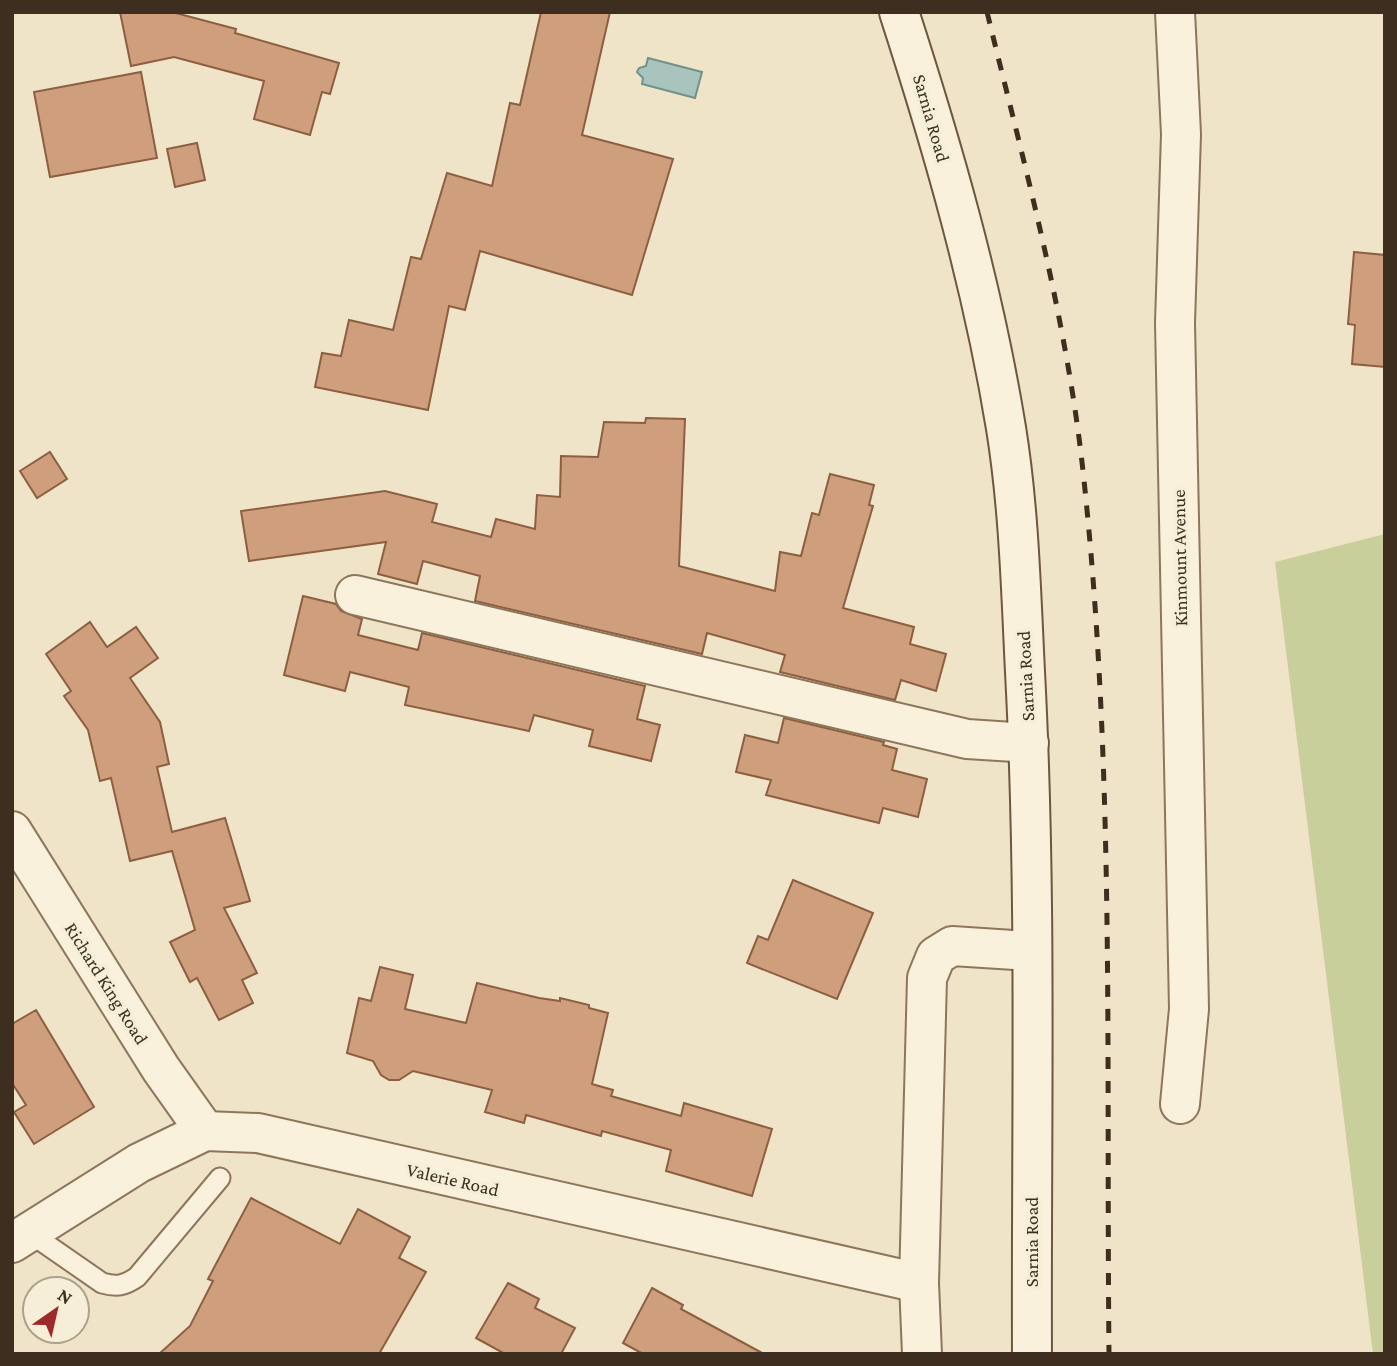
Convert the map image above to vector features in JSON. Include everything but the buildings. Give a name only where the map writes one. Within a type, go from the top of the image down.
[{"type":"street","name":"Sarnia Road","points":[[899,12],[928,101],[969,251],[1006,429],[1019,548],[1029,743],[1032,1354]]},
{"type":"street","name":"Kinmount Avenue","points":[[1175,12],[1181,134],[1176,364],[1189,1009],[1180,1104]]},
{"type":"street","points":[[355,595],[967,739],[1029,743]]},
{"type":"street","name":"Richard King Road","points":[[12,831],[161,1069],[205,1131]]},
{"type":"street","points":[[922,1354],[919,1283],[927,978],[936,956],[952,946],[1031,951]]},
{"type":"street","name":"Valerie Road","points":[[20,1237],[139,1163],[205,1131],[258,1133],[919,1283]]},
{"type":"lane","points":[[20,1237],[102,1283],[116,1286],[127,1284],[137,1277],[220,1178]]},
{"type":"green space","points":[[1385,534],[1385,1354],[1373,1354],[1275,562]]},
{"type":"water","points":[[648,58],[702,72],[695,98],[642,84],[643,78],[637,72],[639,68],[646,66]]},
{"type":"railway","points":[[987,12],[1055,297],[1076,413],[1083,471],[1100,691],[1104,802],[1109,1354]]}]
